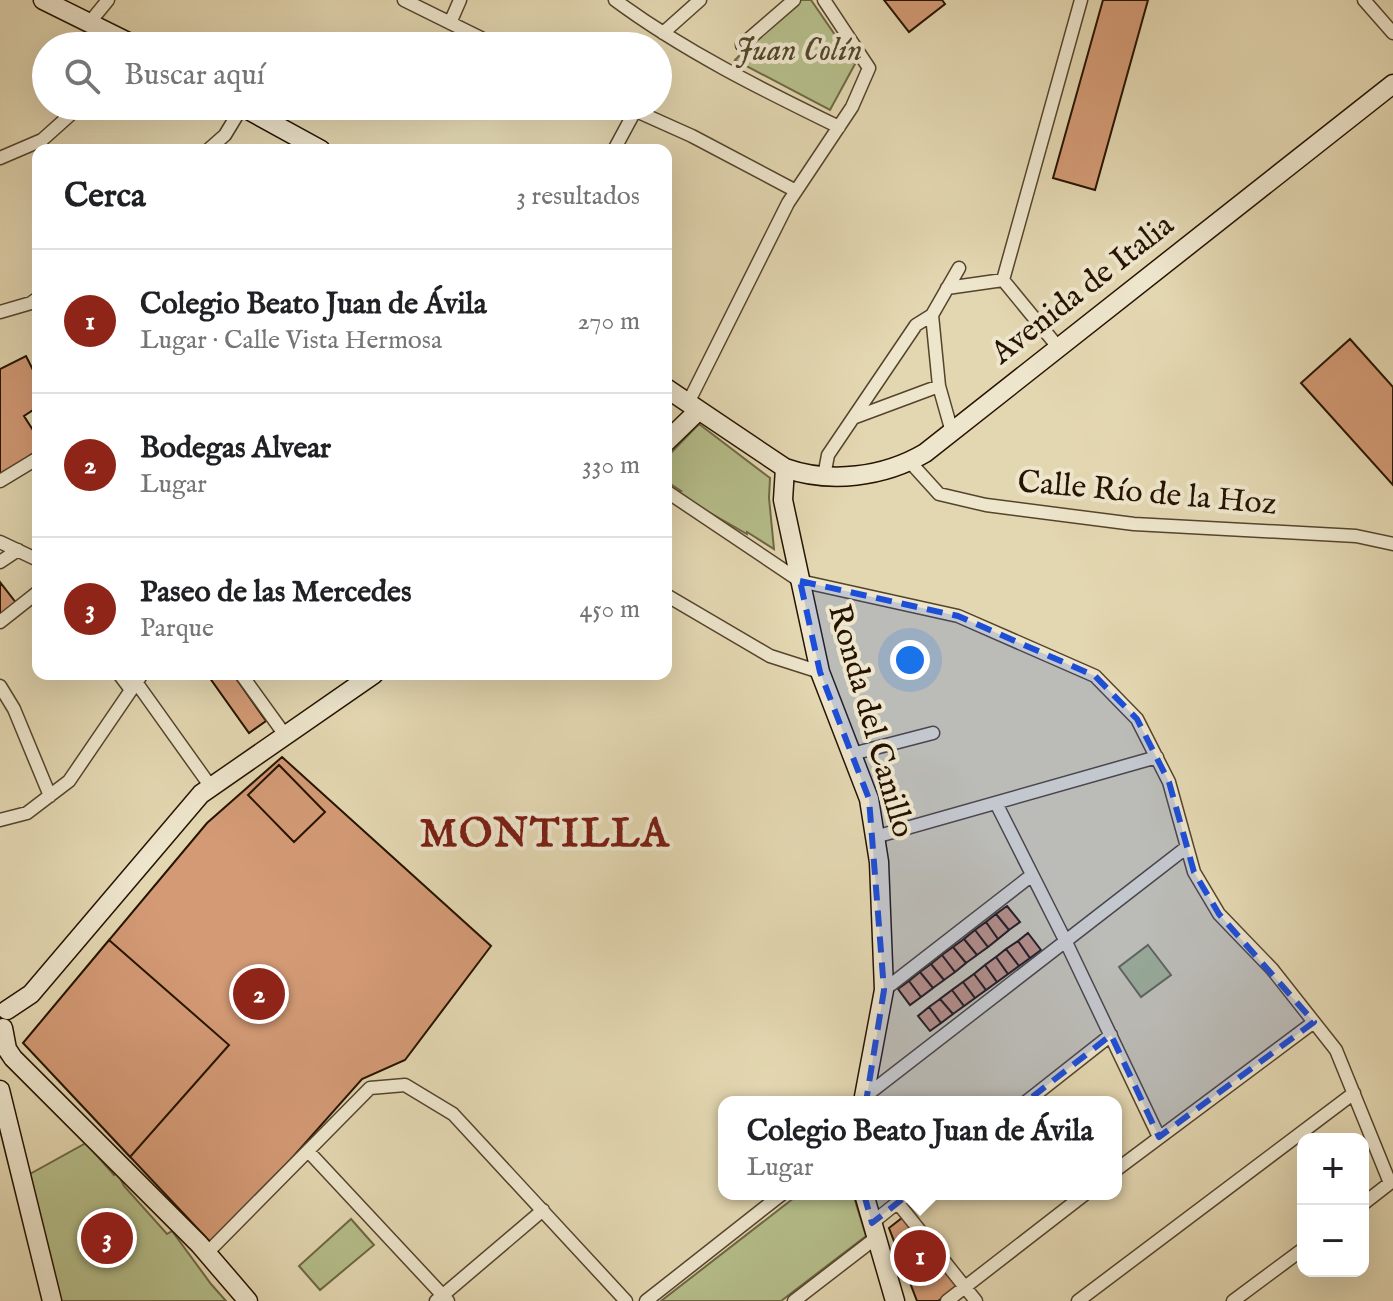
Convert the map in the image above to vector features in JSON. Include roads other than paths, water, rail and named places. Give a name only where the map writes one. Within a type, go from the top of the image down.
[{"type":"street","points":[[43,0],[109,32]]},
{"type":"street","points":[[90,22],[108,0]]},
{"type":"street","points":[[404,0],[468,32]]},
{"type":"street","points":[[450,23],[460,0]]},
{"type":"street","points":[[615,0],[661,32]]},
{"type":"street","points":[[664,32],[700,0]]},
{"type":"street","points":[[742,45],[794,0]]},
{"type":"street","points":[[672,434],[693,407],[788,203],[852,107],[869,68],[824,0]]},
{"type":"street","points":[[1003,280],[1081,0]]},
{"type":"street","points":[[1364,0],[1393,33]]},
{"type":"street","points":[[672,38],[750,84],[839,127]]},
{"type":"street","name":"Avenida de Italia","points":[[672,392],[785,468],[798,473],[859,475],[890,470],[910,462],[1393,84]]},
{"type":"street","points":[[33,144],[42,140],[64,120]]},
{"type":"street","points":[[215,144],[225,135],[234,120]]},
{"type":"street","points":[[267,120],[310,144]]},
{"type":"street","points":[[616,144],[625,120]]},
{"type":"street","points":[[657,120],[796,191]]},
{"type":"street","points":[[0,158],[32,144]]},
{"type":"street","points":[[824,476],[828,455],[916,325],[932,315],[959,268]]},
{"type":"street","points":[[947,288],[1003,280]]},
{"type":"street","points":[[1003,280],[1058,347]]},
{"type":"street","points":[[0,312],[32,302]]},
{"type":"street","points":[[932,315],[939,386],[952,432]]},
{"type":"street","points":[[853,418],[939,386]]},
{"type":"street","points":[[0,481],[32,462]]},
{"type":"street","name":"Calle Río de la Hoz","points":[[910,462],[939,494],[986,505],[1134,524],[1356,536],[1393,544]]},
{"type":"street","name":"Ronda del Canillo","points":[[785,468],[783,500],[820,672],[869,799],[880,875],[884,990],[864,1096]]},
{"type":"street","points":[[672,495],[800,581],[958,616],[1095,676],[1137,719],[1157,757],[1169,782],[1194,872],[1219,914],[1272,969],[1336,1050],[1390,1183],[1369,1199]]},
{"type":"street","points":[[0,542],[28,555]]},
{"type":"street","points":[[0,562],[28,555]]},
{"type":"street","points":[[0,622],[32,597]]},
{"type":"street","points":[[672,599],[770,656],[820,672]]},
{"type":"street","points":[[245,680],[285,735]]},
{"type":"street","points":[[248,1301],[207,1253],[13,1058],[7,1049],[3,1018],[31,994],[201,794],[285,735],[352,680]]},
{"type":"street","points":[[0,820],[27,813],[69,781],[136,682],[211,787]]},
{"type":"street","points":[[0,686],[14,709],[50,796]]},
{"type":"street","points":[[852,754],[933,733]]},
{"type":"street","points":[[875,837],[1157,757]]},
{"type":"street","points":[[996,803],[1159,1137]]},
{"type":"street","points":[[868,1096],[1187,847]]},
{"type":"street","points":[[884,990],[1032,875]]},
{"type":"street","points":[[1122,1165],[1314,1022]]},
{"type":"street","points":[[1034,1096],[1111,1035]]},
{"type":"street","points":[[207,1253],[370,1088],[405,1085],[453,1114],[626,1301]]},
{"type":"street","points":[[0,1090],[52,1301]]},
{"type":"street","points":[[1078,1301],[1354,1093]]},
{"type":"street","points":[[308,1151],[443,1299],[543,1210]]},
{"type":"street","points":[[646,1301],[774,1200]]},
{"type":"street","points":[[866,1200],[895,1301]]},
{"type":"street","points":[[794,1301],[874,1230],[901,1200]]},
{"type":"street","points":[[904,1200],[976,1301]]},
{"type":"street","points":[[947,1301],[1077,1200]]},
{"type":"street","points":[[1233,1301],[1297,1253]]},
{"type":"place","name":"Bodegas Alvear","points":[[259,994]]},
{"type":"place","name":"Paseo de las Mercedes","points":[[107,1238]]},
{"type":"place","name":"Colegio Beato Juan de Ávila","points":[[920,1256]]},
{"type":"district","name":"MONTILLA","points":[[545,835]]},
{"type":"park label","name":"Juan Colín","points":[[799,51]]}]
